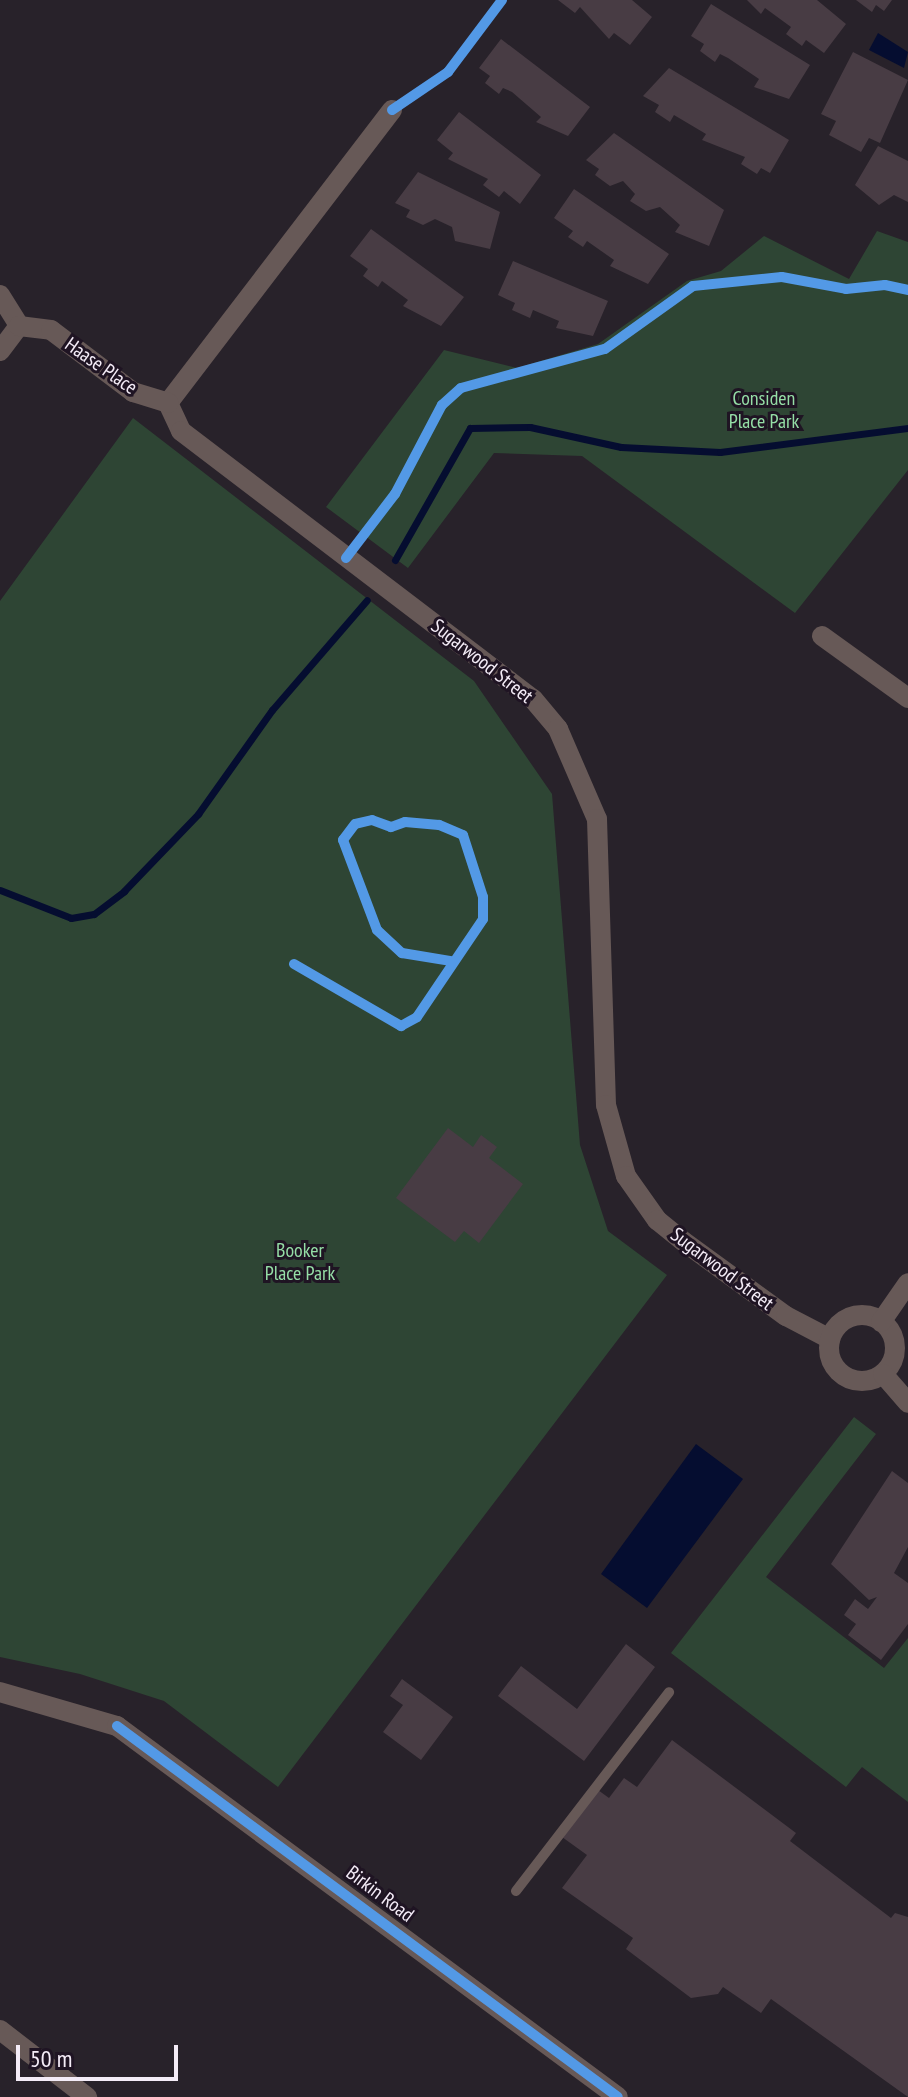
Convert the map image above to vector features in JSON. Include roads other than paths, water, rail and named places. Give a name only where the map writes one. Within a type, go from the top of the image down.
[{"type":"street","points":[[168,403],[392,110]]},
{"type":"street","points":[[0,295],[19,326],[0,351]]},
{"type":"street","name":"Haase Place","points":[[19,326],[51,330],[133,392],[168,403]]},
{"type":"street","name":"Sugarwood Street","points":[[168,403],[181,431],[533,699],[558,729],[597,819],[606,1105],[626,1176],[657,1220],[683,1241],[786,1316],[830,1339]]},
{"type":"street","points":[[822,636],[908,698]]},
{"type":"street","points":[[881,1322],[908,1283]]},
{"type":"street","points":[[855,1316],[881,1322],[894,1343],[883,1374],[866,1381],[848,1378],[830,1358],[830,1339],[855,1316]]},
{"type":"street","points":[[883,1374],[908,1403]]},
{"type":"street","name":"Birkin Road","points":[[0,1692],[117,1726],[618,2097]]},
{"type":"street","points":[[0,2030],[87,2097]]},
{"type":"lane","points":[[516,1891],[669,1692]]},
{"type":"water","points":[[878,33],[908,52],[904,68],[869,50]]},
{"type":"water","points":[[696,1444],[743,1479],[647,1608],[601,1574]]},
{"type":"waterway","points":[[395,560],[470,428],[530,427],[621,447],[720,452],[908,428]]},
{"type":"waterway","points":[[0,890],[71,918],[94,914],[124,891],[198,814],[272,710],[367,600]]},
{"type":"park label","name":"Considen Place Park","points":[[764,410]]},
{"type":"park label","name":"Booker Place Park","points":[[300,1262]]}]
